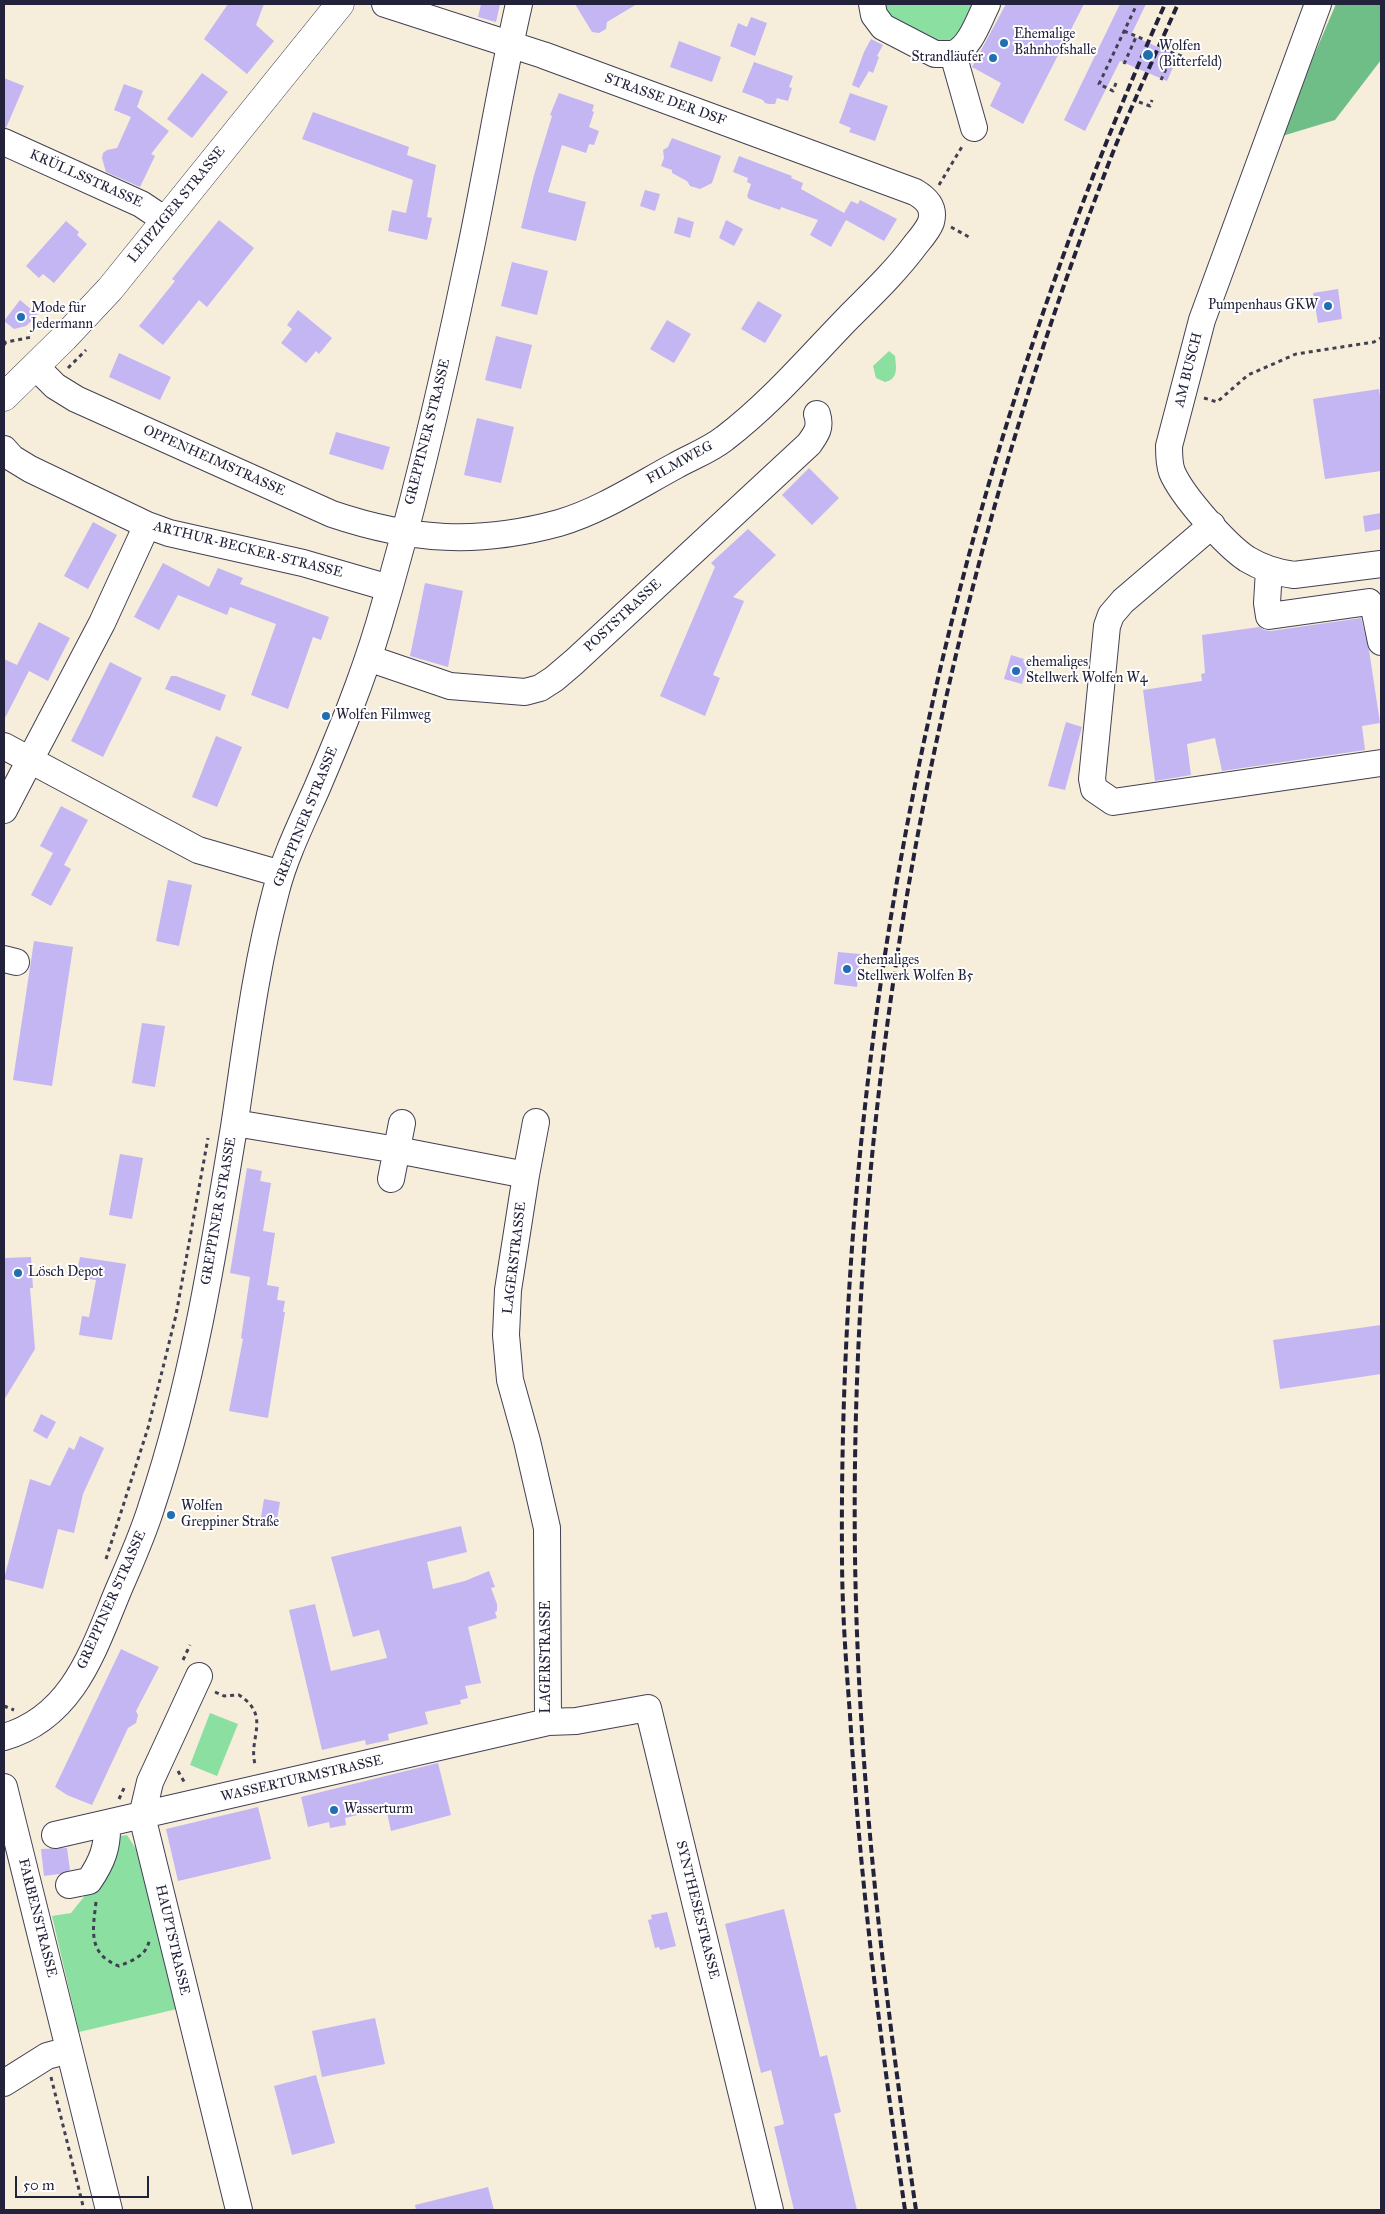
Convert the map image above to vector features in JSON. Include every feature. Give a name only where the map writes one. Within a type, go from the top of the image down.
[{"type":"main road","name":"LEIPZIGER STRASSE","points":[[5,393],[36,367],[110,289],[340,4]]},
{"type":"street","name":"STRASSE DER DSF","points":[[385,4],[510,44],[916,192],[926,198],[930,204],[932,214]]},
{"type":"street","name":"GREPPINER STRASSE","points":[[4,1737],[35,1724],[54,1710],[69,1693],[86,1664],[143,1532],[170,1447],[200,1326],[256,979],[281,874],[343,726],[368,658],[389,588],[423,462],[468,265],[519,4]]},
{"type":"street","points":[[872,4],[874,15],[883,27],[935,54],[960,52],[987,4]]},
{"type":"street","name":"AM BUSCH","points":[[1318,4],[1202,320],[1169,446],[1169,458],[1172,471],[1184,493],[1235,550],[1246,559],[1269,570],[1294,575],[1381,564]]},
{"type":"street","points":[[953,54],[974,128]]},
{"type":"street","name":"KRÜLLSSTRASSE","points":[[4,142],[141,204],[165,220]]},
{"type":"street","name":"FILMWEG","points":[[403,534],[462,539],[510,533],[560,522],[605,504],[724,439],[789,380],[897,269],[925,234],[932,214]]},
{"type":"street","name":"OPPENHEIMSTRASSE","points":[[36,367],[55,386],[76,399],[332,514],[403,534]]},
{"type":"street","name":"POSTSTRASSE","points":[[368,658],[450,686],[525,692],[540,688],[574,662],[809,444],[818,432],[820,423],[817,414]]},
{"type":"street","name":"ARTHUR-BECKER-STRASSE","points":[[4,449],[20,463],[148,525],[169,533],[303,563],[389,588]]},
{"type":"street","points":[[1212,524],[1123,601],[1111,615],[1107,626],[1092,779],[1094,789],[1113,802],[1381,763]]},
{"type":"street","points":[[4,810],[102,624],[148,525]]},
{"type":"street","points":[[1269,570],[1267,603],[1269,616],[1369,602],[1374,608],[1381,642]]},
{"type":"street","points":[[4,746],[198,850],[281,874]]},
{"type":"street","points":[[234,1122],[397,1150],[526,1175]]},
{"type":"street","name":"LAGERSTRASSE","points":[[536,1122],[508,1290],[506,1336],[510,1380],[547,1528],[548,1722]]},
{"type":"street","points":[[391,1179],[402,1123]]},
{"type":"street","name":"HAUPTSTRASSE","points":[[198,1680],[150,1782],[142,1816],[239,2210]]},
{"type":"street","name":"SYNTHESESTRASSE","points":[[548,1722],[576,1720],[648,1708],[770,2210]]},
{"type":"street","name":"WASSERTURMSTRASSE","points":[[55,1835],[548,1722]]},
{"type":"street","name":"FARBENSTRASSE","points":[[4,1787],[109,2210]]},
{"type":"street","points":[[69,1885],[89,1881],[102,1862],[108,1839],[107,1824]]},
{"type":"street","points":[[4,2083],[47,2056],[69,2050]]},
{"type":"path","points":[[1116,83],[1113,90],[1098,84],[1137,4]]},
{"type":"path","points":[[1124,31],[1143,40]]},
{"type":"path","points":[[1124,64],[1136,36]]},
{"type":"path","points":[[1163,48],[1184,57]]},
{"type":"path","points":[[1161,80],[1173,53]]},
{"type":"path","points":[[1139,102],[1150,106],[1152,100]]},
{"type":"path","points":[[969,238],[932,214],[939,183],[974,128]]},
{"type":"path","points":[[1183,392],[1217,402],[1248,375],[1296,354],[1374,342],[1381,338]]},
{"type":"path","points":[[105,1563],[148,1428],[176,1315],[209,1132]]},
{"type":"path","points":[[198,1680],[224,1696],[240,1695],[253,1706],[257,1728],[253,1759],[262,1788]]},
{"type":"path","points":[[4,1706],[18,1710]]},
{"type":"path","points":[[160,1760],[178,1770],[193,1804]]},
{"type":"path","points":[[97,1894],[93,1928],[94,1940],[98,1950],[108,1962],[119,1966],[133,1961],[144,1953],[149,1944],[149,1937]]},
{"type":"green space","points":[[884,4],[975,4],[957,39],[941,45],[887,16]]},
{"type":"green space","points":[[1336,4],[1381,4],[1381,60],[1335,120],[1279,137]]},
{"type":"green space","points":[[889,351],[895,356],[896,372],[893,378],[885,382],[876,378],[873,366]]},
{"type":"green space","points":[[210,1713],[238,1724],[217,1776],[190,1765]]},
{"type":"green space","points":[[127,1835],[140,1855],[177,2009],[79,2032],[52,1916],[71,1913],[107,1868],[115,1837]]},
{"type":"building","points":[[228,4],[264,4],[256,25],[274,41],[247,74],[204,39]]},
{"type":"building","points":[[481,4],[500,4],[496,22],[478,17]]},
{"type":"building","points":[[575,4],[637,4],[607,22],[606,29],[599,33],[592,32]]},
{"type":"building","points":[[1006,4],[1084,4],[1023,124],[990,106],[1001,83],[972,67]]},
{"type":"building","points":[[1120,4],[1146,4],[1131,35],[1178,56],[1167,81],[1120,61],[1085,131],[1064,120]]},
{"type":"building","points":[[751,17],[767,23],[755,56],[730,46],[738,23],[747,27]]},
{"type":"building","points":[[871,39],[883,45],[877,56],[879,57],[873,73],[869,71],[859,88],[852,85],[864,52]]},
{"type":"building","points":[[679,41],[721,57],[712,82],[670,67]]},
{"type":"building","points":[[754,62],[793,76],[789,87],[792,88],[788,101],[777,98],[775,104],[769,104],[742,92]]},
{"type":"building","points":[[202,73],[228,92],[192,138],[167,119]]},
{"type":"building","points":[[4,78],[24,86],[6,128],[4,127]]},
{"type":"building","points":[[124,84],[143,91],[137,107],[169,131],[151,154],[155,156],[140,187],[106,172],[102,158],[103,153],[107,150],[117,148],[131,117],[114,110]]},
{"type":"building","points":[[559,93],[594,105],[592,111],[594,112],[589,127],[599,131],[594,145],[589,144],[586,153],[562,145],[548,192],[586,202],[576,241],[521,228],[534,175],[552,116],[550,115]]},
{"type":"building","points":[[850,93],[888,106],[875,141],[849,132],[851,128],[839,123]]},
{"type":"building","points":[[313,112],[409,147],[407,155],[436,165],[427,217],[432,218],[427,240],[388,231],[392,210],[406,213],[413,180],[302,139]]},
{"type":"building","points":[[672,138],[721,156],[712,183],[700,189],[690,186],[687,181],[672,173],[672,170],[661,166],[664,158],[663,150],[668,147]]},
{"type":"building","points":[[739,156],[792,176],[791,178],[803,183],[801,189],[844,213],[851,201],[858,204],[860,200],[897,219],[884,241],[846,220],[831,247],[810,235],[818,220],[781,207],[780,210],[749,199],[747,196],[751,184],[747,182],[748,178],[733,172]]},
{"type":"building","points":[[645,190],[660,194],[655,211],[640,206]]},
{"type":"building","points":[[678,217],[694,222],[690,238],[674,233]]},
{"type":"building","points":[[219,220],[254,248],[207,307],[199,300],[163,345],[139,326],[175,281],[172,279]]},
{"type":"building","points":[[726,220],[743,229],[734,246],[719,238]]},
{"type":"building","points":[[66,221],[79,232],[77,235],[87,244],[54,283],[43,274],[39,278],[26,266]]},
{"type":"building","points":[[512,262],[548,271],[537,315],[501,306]]},
{"type":"building","name":"Pumpenhaus GKW","points":[[1338,289],[1342,319],[1318,323],[1313,293]]},
{"type":"building","points":[[20,300],[38,315],[26,326],[14,329],[4,321]]},
{"type":"building","points":[[758,301],[782,315],[765,343],[741,329]]},
{"type":"building","points":[[298,310],[332,338],[319,354],[316,351],[306,363],[281,343],[292,329],[287,325]]},
{"type":"building","points":[[667,320],[691,334],[674,363],[650,349]]},
{"type":"building","points":[[496,336],[532,345],[521,389],[485,380]]},
{"type":"building","points":[[119,353],[171,377],[160,400],[109,377]]},
{"type":"building","points":[[1379,389],[1381,404],[1381,471],[1325,479],[1313,399]]},
{"type":"building","points":[[477,418],[514,427],[501,483],[464,475]]},
{"type":"building","points":[[336,432],[390,447],[383,470],[329,454]]},
{"type":"building","points":[[809,468],[839,498],[812,525],[782,495]]},
{"type":"building","points":[[1381,513],[1381,529],[1365,532],[1363,516]]},
{"type":"building","points":[[93,522],[117,535],[88,589],[64,576]]},
{"type":"building","points":[[748,529],[776,555],[733,597],[744,601],[713,675],[720,678],[705,716],[660,696],[715,567],[711,563]]},
{"type":"building","points":[[163,563],[209,587],[218,568],[243,578],[240,584],[329,617],[321,640],[313,637],[288,709],[251,695],[276,624],[230,607],[227,615],[178,595],[159,630],[134,617]]},
{"type":"building","points":[[425,583],[463,591],[448,667],[410,656]]},
{"type":"building","points":[[1361,618],[1369,650],[1380,723],[1362,726],[1365,750],[1222,771],[1215,738],[1187,744],[1191,775],[1155,781],[1143,690],[1202,681],[1201,674],[1205,673],[1202,635],[1259,627],[1271,631]]},
{"type":"building","points":[[39,622],[70,638],[48,681],[29,671],[4,720],[4,659],[17,665]]},
{"type":"building","name":"ehemaliges Stellwerk Wolfen W4","points":[[1011,655],[1024,659],[1023,662],[1028,664],[1022,684],[1004,679]]},
{"type":"building","points":[[110,662],[142,678],[103,757],[71,741]]},
{"type":"building","points":[[171,676],[176,676],[226,695],[220,711],[165,689]]},
{"type":"building","points":[[1066,722],[1082,727],[1065,790],[1048,786]]},
{"type":"building","points":[[216,736],[242,747],[217,807],[192,797]]},
{"type":"building","points":[[61,806],[88,820],[64,865],[71,869],[51,906],[31,895],[53,853],[40,846]]},
{"type":"building","points":[[168,880],[192,885],[179,946],[156,941]]},
{"type":"building","points":[[34,941],[73,947],[52,1086],[13,1080]]},
{"type":"building","name":"ehemaliges Stellwerk Wolfen B5","points":[[838,952],[860,954],[857,987],[834,984]]},
{"type":"building","points":[[142,1023],[165,1026],[155,1087],[132,1083]]},
{"type":"building","points":[[120,1154],[143,1158],[132,1219],[109,1215]]},
{"type":"building","points":[[247,1168],[262,1171],[260,1181],[271,1183],[263,1231],[275,1233],[267,1285],[279,1287],[277,1300],[285,1301],[283,1312],[285,1312],[268,1418],[229,1411],[243,1339],[241,1338],[250,1277],[230,1273]]},
{"type":"building","points":[[31,1257],[33,1288],[30,1288],[35,1349],[4,1400],[4,1258]]},
{"type":"building","points":[[80,1257],[126,1264],[112,1340],[79,1335],[82,1316],[89,1317],[96,1280],[76,1277]]},
{"type":"building","points":[[1381,1325],[1381,1374],[1280,1389],[1273,1340]]},
{"type":"building","points":[[41,1414],[56,1422],[47,1439],[33,1431]]},
{"type":"building","points":[[80,1436],[104,1448],[83,1494],[74,1533],[58,1529],[43,1589],[4,1579],[30,1479],[50,1486],[69,1447],[74,1450]]},
{"type":"building","points":[[264,1499],[280,1502],[276,1525],[260,1523]]},
{"type":"building","points":[[461,1526],[467,1552],[427,1562],[433,1589],[465,1581],[489,1571],[495,1587],[491,1588],[497,1604],[497,1611],[495,1612],[497,1618],[468,1627],[481,1683],[465,1686],[468,1698],[460,1700],[461,1704],[425,1712],[428,1724],[388,1734],[389,1740],[366,1745],[365,1740],[322,1750],[289,1610],[315,1604],[331,1671],[387,1658],[379,1630],[353,1637],[331,1557]]},
{"type":"building","points":[[121,1649],[159,1667],[136,1711],[138,1715],[136,1723],[128,1728],[92,1805],[67,1795],[55,1787]]},
{"type":"building","points":[[438,1763],[451,1815],[391,1831],[386,1808],[345,1818],[346,1825],[330,1828],[329,1822],[308,1827],[301,1797]]},
{"type":"building","points":[[258,1807],[271,1859],[178,1881],[166,1829]]},
{"type":"building","points":[[67,1848],[70,1870],[44,1876],[41,1849]]},
{"type":"building","points":[[784,1909],[820,2057],[827,2055],[841,2112],[834,2114],[857,2210],[794,2210],[774,2127],[784,2124],[771,2070],[761,2073],[725,1924]]},
{"type":"building","points":[[667,1912],[676,1946],[660,1950],[659,1947],[655,1948],[648,1920],[652,1919],[651,1915]]},
{"type":"building","points":[[375,2018],[385,2064],[322,2077],[312,2031]]},
{"type":"building","points":[[316,2075],[335,2143],[292,2155],[274,2086]]},
{"type":"building","points":[[488,2187],[494,2210],[416,2210],[415,2205]]},
{"type":"railway","points":[[905,2210],[865,1901],[843,1616],[842,1556],[846,1355],[860,1156],[884,958],[919,763],[965,569],[1021,378],[1088,190],[1165,4]]},
{"type":"railway","points":[[916,2210],[883,1966],[867,1802],[857,1638],[855,1556],[857,1380],[868,1205],[886,1031],[914,857],[949,685],[992,515],[1043,347],[1102,181],[1129,114],[1178,4]]},
{"type":"place","name":"Ehemalige Bahnhofshalle","points":[[1004,43]]},
{"type":"place","name":"Wolfen (Bitterfeld)","points":[[1148,55]]},
{"type":"place","name":"Strandläufer","points":[[993,58]]},
{"type":"place","name":"Pumpenhaus GKW","points":[[1328,306]]},
{"type":"place","name":"Mode für Jedermann","points":[[21,317]]},
{"type":"place","name":"ehemaliges Stellwerk Wolfen W4","points":[[1016,671]]},
{"type":"place","name":"Wolfen Filmweg","points":[[326,716]]},
{"type":"place","name":"ehemaliges Stellwerk Wolfen B5","points":[[847,969]]},
{"type":"place","name":"Lösch Depot","points":[[18,1273]]},
{"type":"place","name":"Wolfen Greppiner Straße","points":[[171,1515]]},
{"type":"place","name":"Wasserturm","points":[[334,1810]]}]
